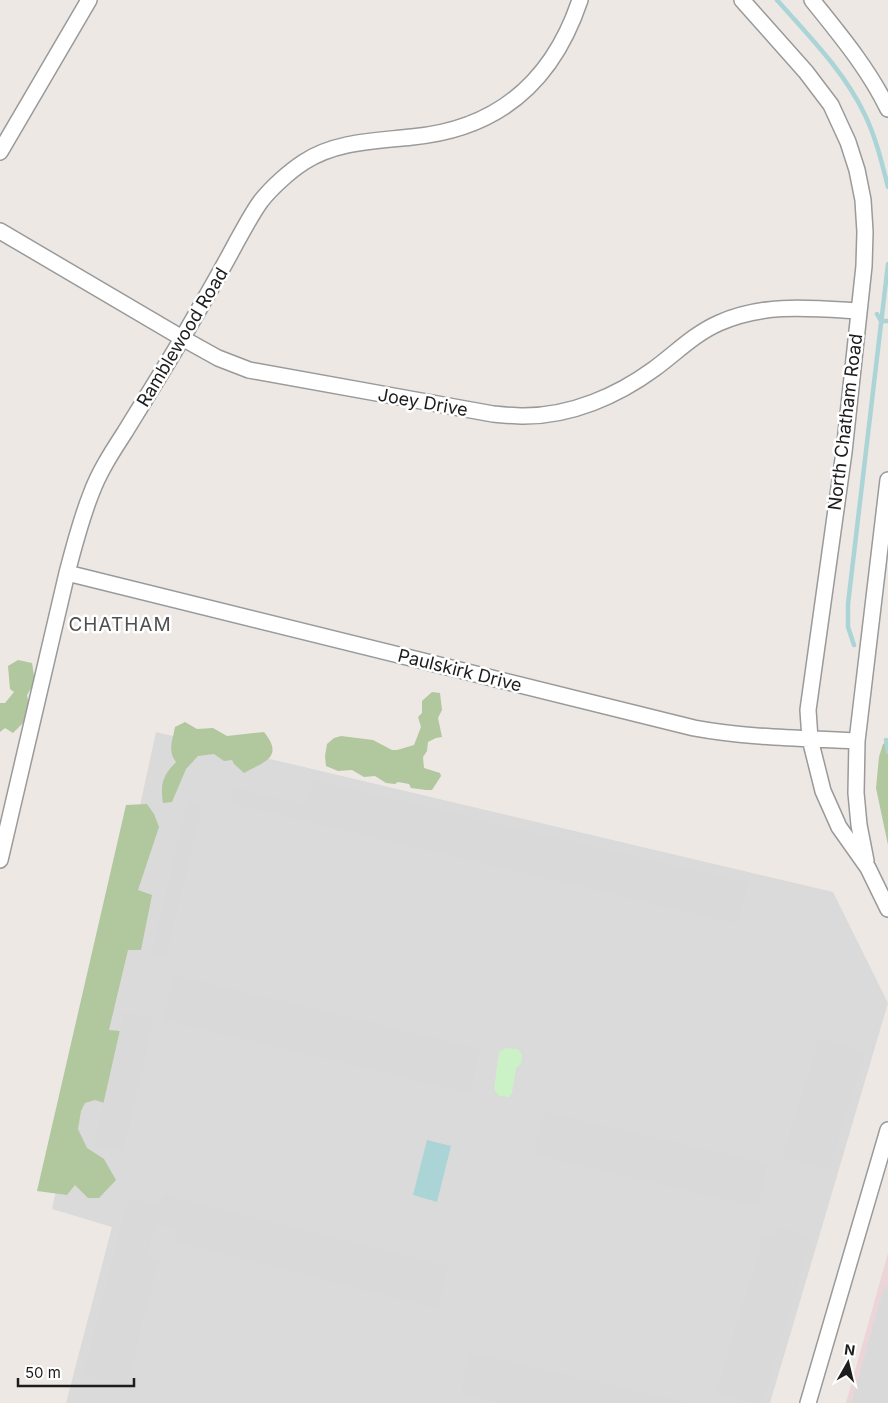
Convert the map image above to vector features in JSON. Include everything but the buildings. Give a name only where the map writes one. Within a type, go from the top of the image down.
[{"type":"street","points":[[0,152],[89,0]]},
{"type":"street","name":"Ramblewood Road","points":[[0,860],[68,573],[80,526],[91,494],[102,469],[182,338],[262,200],[305,161],[331,150],[364,142],[415,137],[450,131],[484,118],[515,101],[539,77],[559,50],[575,18],[580,0]]},
{"type":"street","name":"North Chatham Road","points":[[742,0],[806,72],[831,105],[848,142],[857,170],[863,200],[865,232],[864,266],[844,452],[808,710],[810,738],[823,791],[839,828],[868,868],[888,909]]},
{"type":"street","points":[[812,0],[857,56],[888,109]]},
{"type":"street","name":"Joey Drive","points":[[0,231],[182,338],[218,358],[248,370],[494,414],[524,416],[560,412],[592,403],[626,387],[654,369],[693,337],[719,323],[743,315],[784,308],[808,307],[858,312]]},
{"type":"street","name":"North Chatham Road","points":[[868,868],[859,825],[856,793],[857,740],[888,480]]},
{"type":"street","name":"Paulskirk Drive","points":[[68,573],[694,728],[759,737],[857,740]]},
{"type":"street","points":[[808,1403],[888,1130]]},
{"type":"shaded area","points":[[156,732],[833,892],[888,1003],[770,1403],[66,1403],[112,1227],[52,1209]]},
{"type":"shaded area","points":[[313,780],[748,883],[738,924],[230,803],[234,788],[307,805]]},
{"type":"shaded area","points":[[188,800],[203,804],[166,957],[151,954]]},
{"type":"shaded area","points":[[174,975],[480,1049],[470,1093],[163,1020]]},
{"type":"shaded area","points":[[124,1012],[154,1019],[123,1152],[94,1145]]},
{"type":"shaded area","points":[[819,1038],[865,1052],[829,1170],[783,1157]]},
{"type":"shaded area","points":[[544,1112],[768,1164],[758,1207],[534,1155]]},
{"type":"shaded area","points":[[164,1195],[448,1266],[438,1308],[175,1242],[178,1230],[155,1224],[147,1258],[158,1261],[127,1386],[83,1375],[128,1198],[161,1206]]},
{"type":"shaded area","points":[[778,1227],[812,1238],[762,1403],[751,1403],[716,1392],[764,1235],[775,1238]]},
{"type":"shaded area","points":[[888,1253],[888,1403],[846,1403]]},
{"type":"shaded area","points":[[884,1287],[888,1288],[888,1403],[851,1403]]},
{"type":"shaded area","points":[[470,1352],[685,1403],[502,1403],[461,1393]]},
{"type":"green space","points":[[18,660],[32,663],[35,682],[27,695],[31,715],[13,733],[5,728],[0,732],[0,703],[5,703],[14,692],[10,689],[8,666]]},
{"type":"green space","points":[[432,692],[440,693],[442,710],[438,718],[442,737],[428,742],[427,751],[423,757],[424,768],[440,773],[441,776],[432,790],[411,788],[409,784],[398,782],[395,784],[386,783],[375,776],[364,777],[352,770],[338,771],[326,766],[327,744],[334,738],[341,736],[373,740],[392,750],[414,745],[421,727],[418,717],[422,713],[422,701]]},
{"type":"green space","points":[[185,722],[197,729],[213,728],[227,736],[264,732],[270,741],[272,753],[264,762],[244,773],[232,760],[224,761],[214,754],[198,756],[186,769],[172,802],[163,803],[162,785],[168,771],[176,762],[171,749],[175,727]]},
{"type":"green space","points":[[888,742],[888,845],[876,788],[879,757],[883,744]]},
{"type":"green space","points":[[147,804],[154,814],[159,827],[138,890],[152,895],[141,950],[128,950],[109,1030],[120,1031],[129,1041],[114,1106],[95,1100],[85,1103],[81,1111],[78,1129],[87,1148],[104,1159],[116,1180],[99,1198],[88,1198],[75,1185],[67,1195],[37,1191],[126,805]]},
{"type":"green space","points":[[506,1048],[518,1049],[522,1055],[521,1064],[516,1068],[512,1093],[509,1097],[499,1096],[494,1089],[499,1052]]},
{"type":"water","points":[[427,1140],[451,1146],[437,1202],[413,1195]]},
{"type":"waterway","points":[[777,0],[825,54],[857,99],[872,133],[888,187]]},
{"type":"waterway","points":[[854,645],[848,627],[848,604],[888,264]]},
{"type":"waterway","points":[[877,314],[881,321],[888,321]]},
{"type":"waterway","points":[[886,740],[888,752]]},
{"type":"district","name":"CHATHAM","points":[[120,624]]}]
